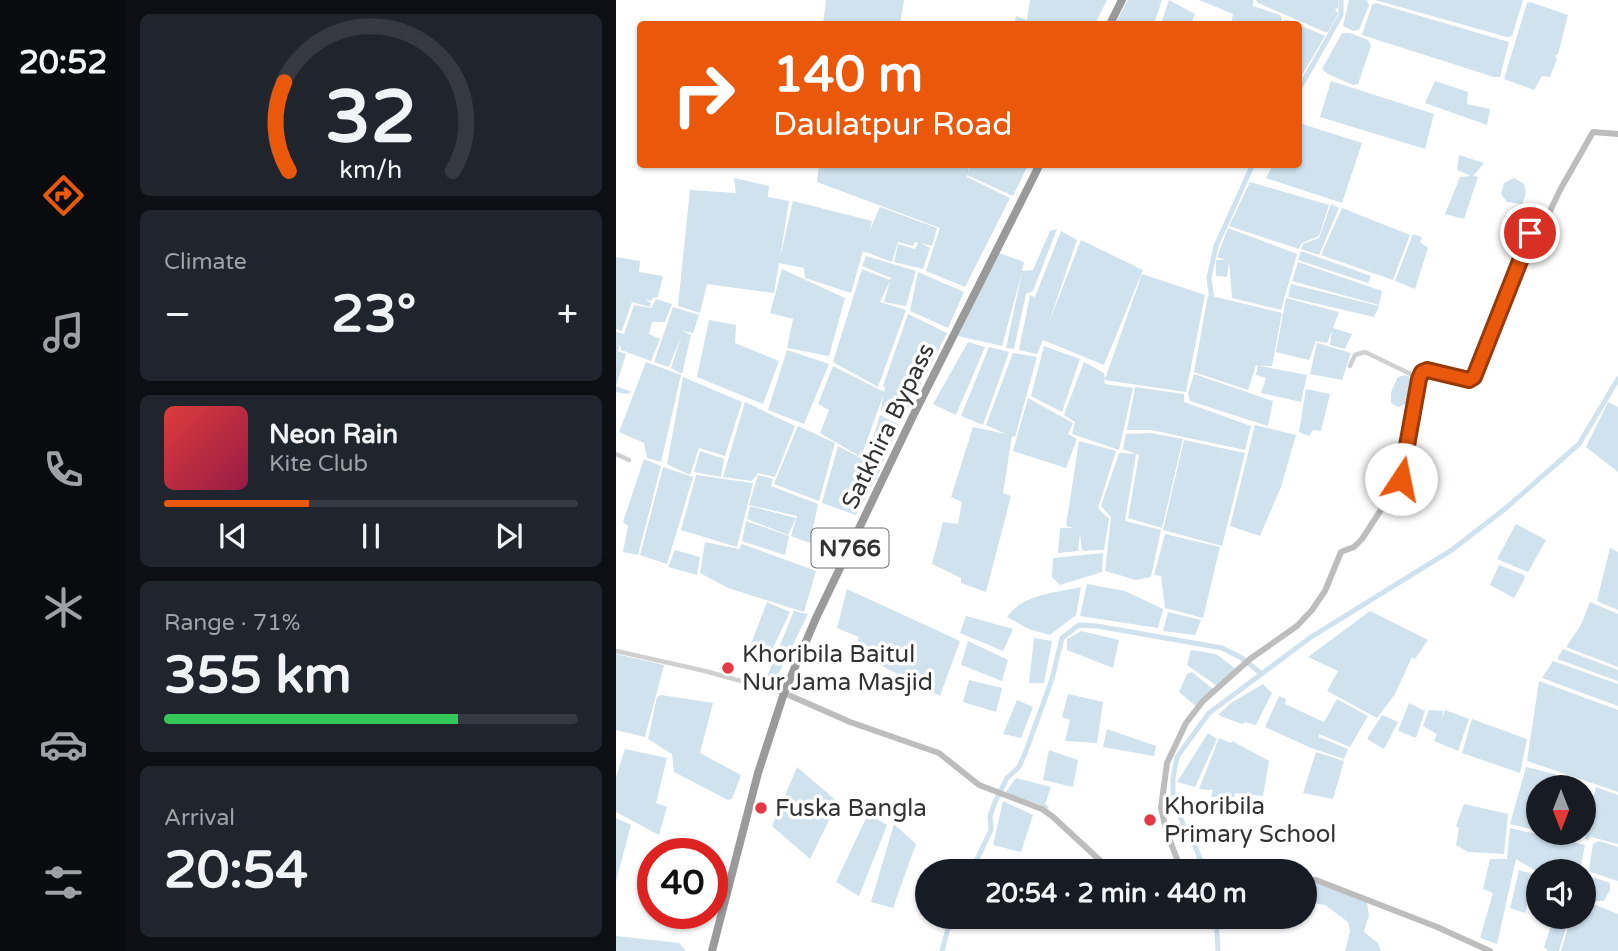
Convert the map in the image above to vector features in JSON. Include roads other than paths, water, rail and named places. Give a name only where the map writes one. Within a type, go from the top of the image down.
[{"type":"highway","points":[[1112,21],[1122,0]]},
{"type":"highway","name":"Satkhira Bypass","points":[[712,951],[758,773],[784,693],[816,618],[912,418],[1038,168]]},
{"type":"street","points":[[1177,859],[1161,808],[1167,763],[1186,723],[1203,701],[1250,659],[1297,626],[1312,610],[1325,591],[1340,552],[1354,547],[1362,539],[1401,479],[1422,372],[1427,370],[1469,380],[1474,377],[1520,261],[1526,238],[1530,233],[1541,230],[1593,132],[1618,134]]},
{"type":"street","points":[[1350,366],[1355,355],[1364,352],[1419,379]]},
{"type":"street","points":[[616,454],[629,460]]},
{"type":"street","points":[[616,651],[705,670],[784,693],[850,722],[939,753],[972,781],[1042,809],[1098,859]]},
{"type":"street","points":[[1317,880],[1437,927],[1490,951]]},
{"type":"water","points":[[826,0],[904,0],[900,21],[823,21]]},
{"type":"water","points":[[1030,0],[1107,0],[1096,21],[1015,21],[1016,16],[1027,20]]},
{"type":"water","points":[[1128,0],[1162,0],[1155,21],[1117,21]]},
{"type":"water","points":[[1169,0],[1195,14],[1192,21],[1162,21]]},
{"type":"water","points":[[1199,0],[1253,0],[1253,6],[1280,15],[1282,19],[1232,21],[1233,14]]},
{"type":"water","points":[[1256,0],[1338,0],[1338,8],[1335,9],[1338,14],[1328,32],[1325,32]]},
{"type":"water","points":[[1349,0],[1367,0],[1369,5],[1359,30],[1353,31],[1343,26]]},
{"type":"water","points":[[1375,0],[1523,0],[1512,36],[1507,37]]},
{"type":"water","points":[[1376,3],[1509,42],[1500,77],[1362,35],[1372,5]]},
{"type":"water","points":[[1527,3],[1568,15],[1550,77],[1542,76],[1534,90],[1504,79]]},
{"type":"water","points":[[1302,26],[1325,36],[1302,75]]},
{"type":"water","points":[[1342,33],[1368,40],[1371,46],[1358,84],[1353,85],[1322,69]]},
{"type":"water","points":[[1331,81],[1434,114],[1425,149],[1320,117]]},
{"type":"water","points":[[1435,81],[1468,92],[1467,104],[1490,109],[1487,125],[1425,103]]},
{"type":"water","points":[[1302,124],[1362,143],[1342,203],[1266,178],[1271,168],[1302,168]]},
{"type":"water","points":[[1459,155],[1484,163],[1473,176],[1478,177],[1464,219],[1445,214],[1460,177],[1471,176],[1457,170]]},
{"type":"water","points":[[819,168],[969,168],[968,172],[970,168],[1027,168],[1013,196],[967,175],[1010,198],[965,287],[926,271],[940,228],[817,182]]},
{"type":"water","points":[[734,178],[769,186],[768,197],[789,201],[780,258],[793,201],[872,221],[869,232],[880,207],[937,228],[932,246],[921,243],[930,248],[923,269],[894,262],[898,244],[915,249],[918,243],[915,242],[913,246],[898,242],[892,262],[863,251],[851,293],[805,278],[804,268],[779,263],[774,293],[707,284],[700,313],[678,306],[690,190],[736,193]]},
{"type":"water","points":[[1514,178],[1524,184],[1526,193],[1522,204],[1507,202],[1501,194],[1504,183]]},
{"type":"water","points":[[1250,182],[1329,205],[1319,236],[1302,243],[1299,249],[1229,226]]},
{"type":"water","points":[[1331,204],[1339,208],[1319,255],[1301,249],[1303,244],[1319,238]]},
{"type":"water","points":[[1342,208],[1410,235],[1393,280],[1321,255]]},
{"type":"water","points":[[1228,228],[1297,254],[1281,310],[1232,298],[1229,261],[1227,277],[1216,276],[1216,260],[1225,260],[1217,257]]},
{"type":"water","points":[[1057,229],[1033,291],[1026,294],[1014,349],[1006,348],[1022,272],[1002,346],[958,336],[999,253],[1024,262],[1022,271],[1033,270],[1050,231]]},
{"type":"water","points":[[1061,231],[1077,240],[1048,325],[1081,240],[1143,270],[1104,365],[1043,340],[1037,354],[1019,350],[1030,295],[1035,297]]},
{"type":"water","points":[[1413,234],[1422,237],[1420,242],[1428,248],[1415,289],[1395,281]]},
{"type":"water","points":[[1301,251],[1371,276],[1368,283],[1298,260]]},
{"type":"water","points":[[866,256],[916,271],[906,306],[884,302],[890,281],[880,302],[906,310],[878,387],[833,362],[862,269],[890,280],[891,278],[862,266]]},
{"type":"water","points":[[616,257],[640,261],[639,272],[663,276],[658,297],[652,298],[652,301],[645,299],[651,303],[650,307],[632,302],[622,331],[616,329]]},
{"type":"water","points":[[1298,262],[1382,291],[1379,305],[1292,281]]},
{"type":"water","points":[[782,269],[845,298],[829,356],[787,348],[793,319],[770,313]]},
{"type":"water","points":[[918,272],[964,292],[948,328],[910,311]]},
{"type":"water","points":[[1142,274],[1205,295],[1186,392],[1104,380],[1105,384],[1133,388],[1119,450],[1072,434],[1075,422],[1064,415],[1084,362],[1104,373],[1105,379]]},
{"type":"water","points":[[1291,284],[1379,306],[1374,317],[1288,297]]},
{"type":"water","points":[[1208,295],[1282,313],[1272,366],[1260,366],[1307,375],[1301,402],[1261,393],[1266,378],[1256,375],[1258,365],[1248,390],[1194,372]]},
{"type":"water","points":[[1286,298],[1339,312],[1333,328],[1352,334],[1345,349],[1330,345],[1332,331],[1327,343],[1316,341],[1309,360],[1276,352]]},
{"type":"water","points":[[656,299],[672,304],[665,322],[652,322],[649,334],[660,339],[651,361],[621,350],[620,344],[618,351],[626,354],[616,386],[616,332],[624,334],[634,305],[651,308]]},
{"type":"water","points":[[673,307],[699,315],[693,333],[682,331],[691,335],[682,374],[671,368],[682,334],[669,367],[654,362]]},
{"type":"water","points":[[908,314],[947,333],[903,419],[881,411],[883,396],[861,457],[820,433],[829,410],[818,404],[833,366],[884,392],[883,386]]},
{"type":"water","points":[[709,320],[736,325],[735,343],[779,361],[763,404],[697,377]]},
{"type":"water","points":[[968,342],[985,347],[956,415],[933,404]]},
{"type":"water","points":[[1317,343],[1351,353],[1342,380],[1310,374]]},
{"type":"water","points":[[1044,346],[1080,359],[1062,412],[1031,396]]},
{"type":"water","points":[[989,347],[1009,352],[983,425],[961,416]]},
{"type":"water","points":[[787,350],[829,364],[804,424],[768,410]]},
{"type":"water","points":[[1013,353],[1037,357],[1015,437],[1012,436],[1003,493],[1011,496],[986,592],[961,583],[961,578],[932,564],[943,522],[958,524],[962,502],[951,497],[973,427],[1006,434],[986,425]]},
{"type":"water","points":[[646,362],[681,375],[661,462],[647,458],[644,443],[619,432]]},
{"type":"water","points":[[1194,374],[1273,401],[1268,426],[1190,401],[1188,393]]},
{"type":"water","points":[[1406,375],[1416,381],[1414,390],[1409,400],[1398,407],[1391,403],[1391,392],[1398,377]]},
{"type":"water","points":[[683,377],[742,402],[725,456],[699,448],[690,475],[667,464]]},
{"type":"water","points":[[616,386],[632,392],[616,392]]},
{"type":"water","points":[[1135,387],[1184,394],[1184,402],[1251,426],[1245,450],[1151,430],[1127,430]]},
{"type":"water","points":[[1306,389],[1330,394],[1321,431],[1313,430],[1309,436],[1299,432]]},
{"type":"water","points":[[1028,398],[1073,423],[1068,434],[1077,439],[1066,468],[1013,451]]},
{"type":"water","points":[[745,402],[795,426],[775,477],[758,473],[752,481],[723,477]]},
{"type":"water","points":[[1608,402],[1618,407],[1618,472],[1586,447]]},
{"type":"water","points":[[880,415],[899,425],[881,466],[867,459]]},
{"type":"water","points":[[1255,425],[1296,435],[1281,487],[1260,536],[1230,526]]},
{"type":"water","points":[[798,426],[835,443],[819,501],[774,484]]},
{"type":"water","points":[[1151,433],[1183,439],[1162,528],[1128,518],[1139,455],[1123,449],[1126,434]]},
{"type":"water","points":[[1184,440],[1245,453],[1222,546],[1163,530]]},
{"type":"water","points":[[1079,441],[1116,451],[1098,508],[1109,519],[1104,550],[1082,551],[1080,533],[1078,551],[1058,553],[1060,528],[1074,528],[1066,526]]},
{"type":"water","points":[[838,446],[881,469],[856,515],[822,503]]},
{"type":"water","points":[[700,451],[724,459],[721,477],[694,472]]},
{"type":"water","points":[[1119,453],[1136,454],[1125,521],[1161,530],[1151,577],[1136,580],[1105,571],[1111,517],[1101,506]]},
{"type":"water","points":[[644,459],[661,466],[638,555],[623,552],[628,526],[623,522]]},
{"type":"water","points":[[663,467],[693,477],[667,564],[640,555]]},
{"type":"water","points":[[696,475],[753,483],[737,547],[681,530]]},
{"type":"water","points":[[758,475],[773,479],[771,486],[818,504],[810,543],[791,536],[797,516],[749,505]]},
{"type":"water","points":[[750,506],[796,518],[788,535],[747,519]]},
{"type":"water","points":[[746,521],[789,536],[785,555],[742,541]]},
{"type":"water","points":[[1516,524],[1546,540],[1528,572],[1497,559]]},
{"type":"water","points":[[1165,534],[1220,547],[1203,618],[1165,608],[1161,576],[1154,575]]},
{"type":"water","points":[[705,542],[739,549],[742,544],[816,571],[804,612],[728,588],[700,573]]},
{"type":"water","points":[[1610,548],[1618,552],[1618,610],[1597,601]]},
{"type":"water","points":[[675,550],[700,557],[697,575],[668,567]]},
{"type":"water","points":[[1103,553],[1102,572],[1060,585],[1052,577],[1053,558]]},
{"type":"water","points":[[1499,565],[1524,575],[1525,578],[1514,598],[1490,585]]},
{"type":"water","points":[[1087,584],[1125,591],[1163,609],[1158,628],[1080,616]]},
{"type":"water","points":[[1081,587],[1076,615],[1050,635],[1029,629],[1007,617],[1013,609],[1030,599]]},
{"type":"water","points":[[847,589],[960,641],[940,696],[853,651],[859,637],[837,628]]},
{"type":"water","points":[[767,602],[790,612],[772,650],[751,644]]},
{"type":"water","points":[[1590,602],[1618,614],[1618,667],[1566,647],[1581,625]]},
{"type":"water","points":[[794,611],[808,614],[773,685],[765,681]]},
{"type":"water","points":[[1370,611],[1428,640],[1415,659],[1412,657],[1395,694],[1377,718],[1327,691],[1338,671],[1308,657]]},
{"type":"water","points":[[1168,612],[1201,620],[1195,635],[1163,631]]},
{"type":"water","points":[[966,616],[1013,629],[1003,651],[960,633]]},
{"type":"water","points":[[1081,631],[1119,640],[1113,668],[1067,650],[1067,639]]},
{"type":"water","points":[[1034,638],[1052,641],[1044,683],[1029,683]]},
{"type":"water","points":[[968,641],[1008,660],[1002,681],[961,665]]},
{"type":"water","points":[[1563,649],[1618,670],[1618,681],[1557,659]]},
{"type":"water","points":[[1191,650],[1216,654],[1236,669],[1217,686],[1187,665]]},
{"type":"water","points":[[616,654],[664,665],[645,737],[616,730]]},
{"type":"water","points":[[1553,661],[1618,684],[1618,706],[1542,678]]},
{"type":"water","points":[[1192,672],[1213,689],[1197,707],[1179,692],[1187,674]]},
{"type":"water","points":[[969,680],[1002,688],[996,712],[963,702]]},
{"type":"water","points":[[1539,681],[1618,710],[1618,792],[1596,785],[1596,775],[1568,775],[1527,761]]},
{"type":"water","points":[[1263,684],[1272,693],[1256,725],[1245,722],[1242,724],[1218,715],[1231,703]]},
{"type":"water","points":[[1068,694],[1103,702],[1097,743],[1065,741],[1070,720],[1062,717]]},
{"type":"water","points":[[661,695],[713,703],[700,753],[741,775],[732,799],[728,800],[674,772],[672,754],[648,739],[657,697]]},
{"type":"water","points":[[1279,696],[1286,699],[1285,704],[1324,722],[1337,699],[1368,716],[1350,747],[1319,734],[1319,737],[1348,749],[1344,759],[1311,748],[1265,727]]},
{"type":"water","points":[[1017,700],[1033,707],[1021,738],[1003,734]]},
{"type":"water","points":[[1409,703],[1425,711],[1416,738],[1398,731]]},
{"type":"water","points":[[1429,710],[1443,711],[1442,719],[1445,710],[1469,719],[1458,751],[1434,741],[1437,734],[1423,726]]},
{"type":"water","points":[[1382,715],[1398,722],[1384,749],[1367,739]]},
{"type":"water","points":[[1472,719],[1527,739],[1520,773],[1462,753]]},
{"type":"water","points":[[1107,729],[1156,746],[1154,756],[1103,747]]},
{"type":"water","points":[[1208,733],[1217,739],[1195,787],[1177,782]]},
{"type":"water","points":[[1219,738],[1231,743],[1232,741],[1269,761],[1263,796],[1235,793],[1234,797],[1211,797],[1213,790],[1199,789]]},
{"type":"water","points":[[625,749],[667,758],[656,803],[667,807],[659,835],[616,812],[616,777]]},
{"type":"water","points":[[1049,750],[1078,760],[1073,787],[1043,780]]},
{"type":"water","points":[[1316,752],[1344,761],[1333,799],[1303,793]]},
{"type":"water","points":[[797,767],[838,802],[810,859],[772,826]]},
{"type":"water","points":[[1526,767],[1555,774],[1526,775],[1526,828],[1510,824]]},
{"type":"water","points":[[1016,778],[1051,787],[1045,804],[1049,807],[1047,809],[1005,793]]},
{"type":"water","points":[[1596,787],[1618,795],[1618,844],[1596,838]]},
{"type":"water","points":[[1003,801],[1033,815],[1021,852],[993,845]]},
{"type":"water","points":[[1464,804],[1508,814],[1504,854],[1468,852],[1456,845],[1459,828],[1456,826]]},
{"type":"water","points":[[868,814],[887,825],[859,896],[836,882]]},
{"type":"water","points":[[616,818],[631,825],[616,881]]},
{"type":"water","points":[[894,824],[916,844],[893,908],[871,902]]},
{"type":"water","points":[[1510,828],[1526,832],[1526,845],[1585,845],[1582,859],[1526,859],[1526,865],[1516,859],[1497,944],[1480,938],[1493,893],[1483,889],[1490,859],[1507,859]]},
{"type":"water","points":[[1596,842],[1618,847],[1618,881],[1596,874],[1596,859],[1590,859],[1593,845]]},
{"type":"water","points":[[1519,870],[1526,872],[1525,913],[1510,908]]},
{"type":"water","points":[[1596,878],[1610,883],[1610,890],[1604,901],[1596,901]]},
{"type":"water","points":[[1317,883],[1367,903],[1369,915],[1364,932],[1378,943],[1381,951],[1345,951],[1350,931],[1348,922],[1325,905],[1317,904]]},
{"type":"water","points":[[1596,905],[1618,914],[1618,951],[1561,951],[1567,929],[1596,929]]},
{"type":"water","points":[[1550,929],[1565,929],[1559,951],[1548,951],[1544,947]]},
{"type":"water","points":[[616,936],[679,943],[686,951],[616,951]]},
{"type":"waterway","points":[[1302,84],[1341,15],[1341,0]]},
{"type":"waterway","points":[[1212,300],[1209,278],[1216,246],[1251,168]]},
{"type":"waterway","points":[[1200,859],[1173,798],[1173,778],[1177,757],[1209,713],[1311,637],[1453,549],[1506,508],[1579,444],[1618,379]]},
{"type":"waterway","points":[[977,859],[991,830],[990,816],[995,802],[1007,778],[1019,767],[1026,751],[1052,679],[1062,638],[1079,625],[1222,648],[1240,657],[1261,673]]},
{"type":"waterway","points":[[942,951],[948,929]]},
{"type":"waterway","points":[[1217,929],[1218,951]]},
{"type":"place","name":"Khoribila Baitul Nur Jama Masjid","points":[[728,668]]},
{"type":"place","name":"Fuska Bangla","points":[[761,808]]},
{"type":"place","name":"Khoribila Primary School","points":[[1150,820]]}]
